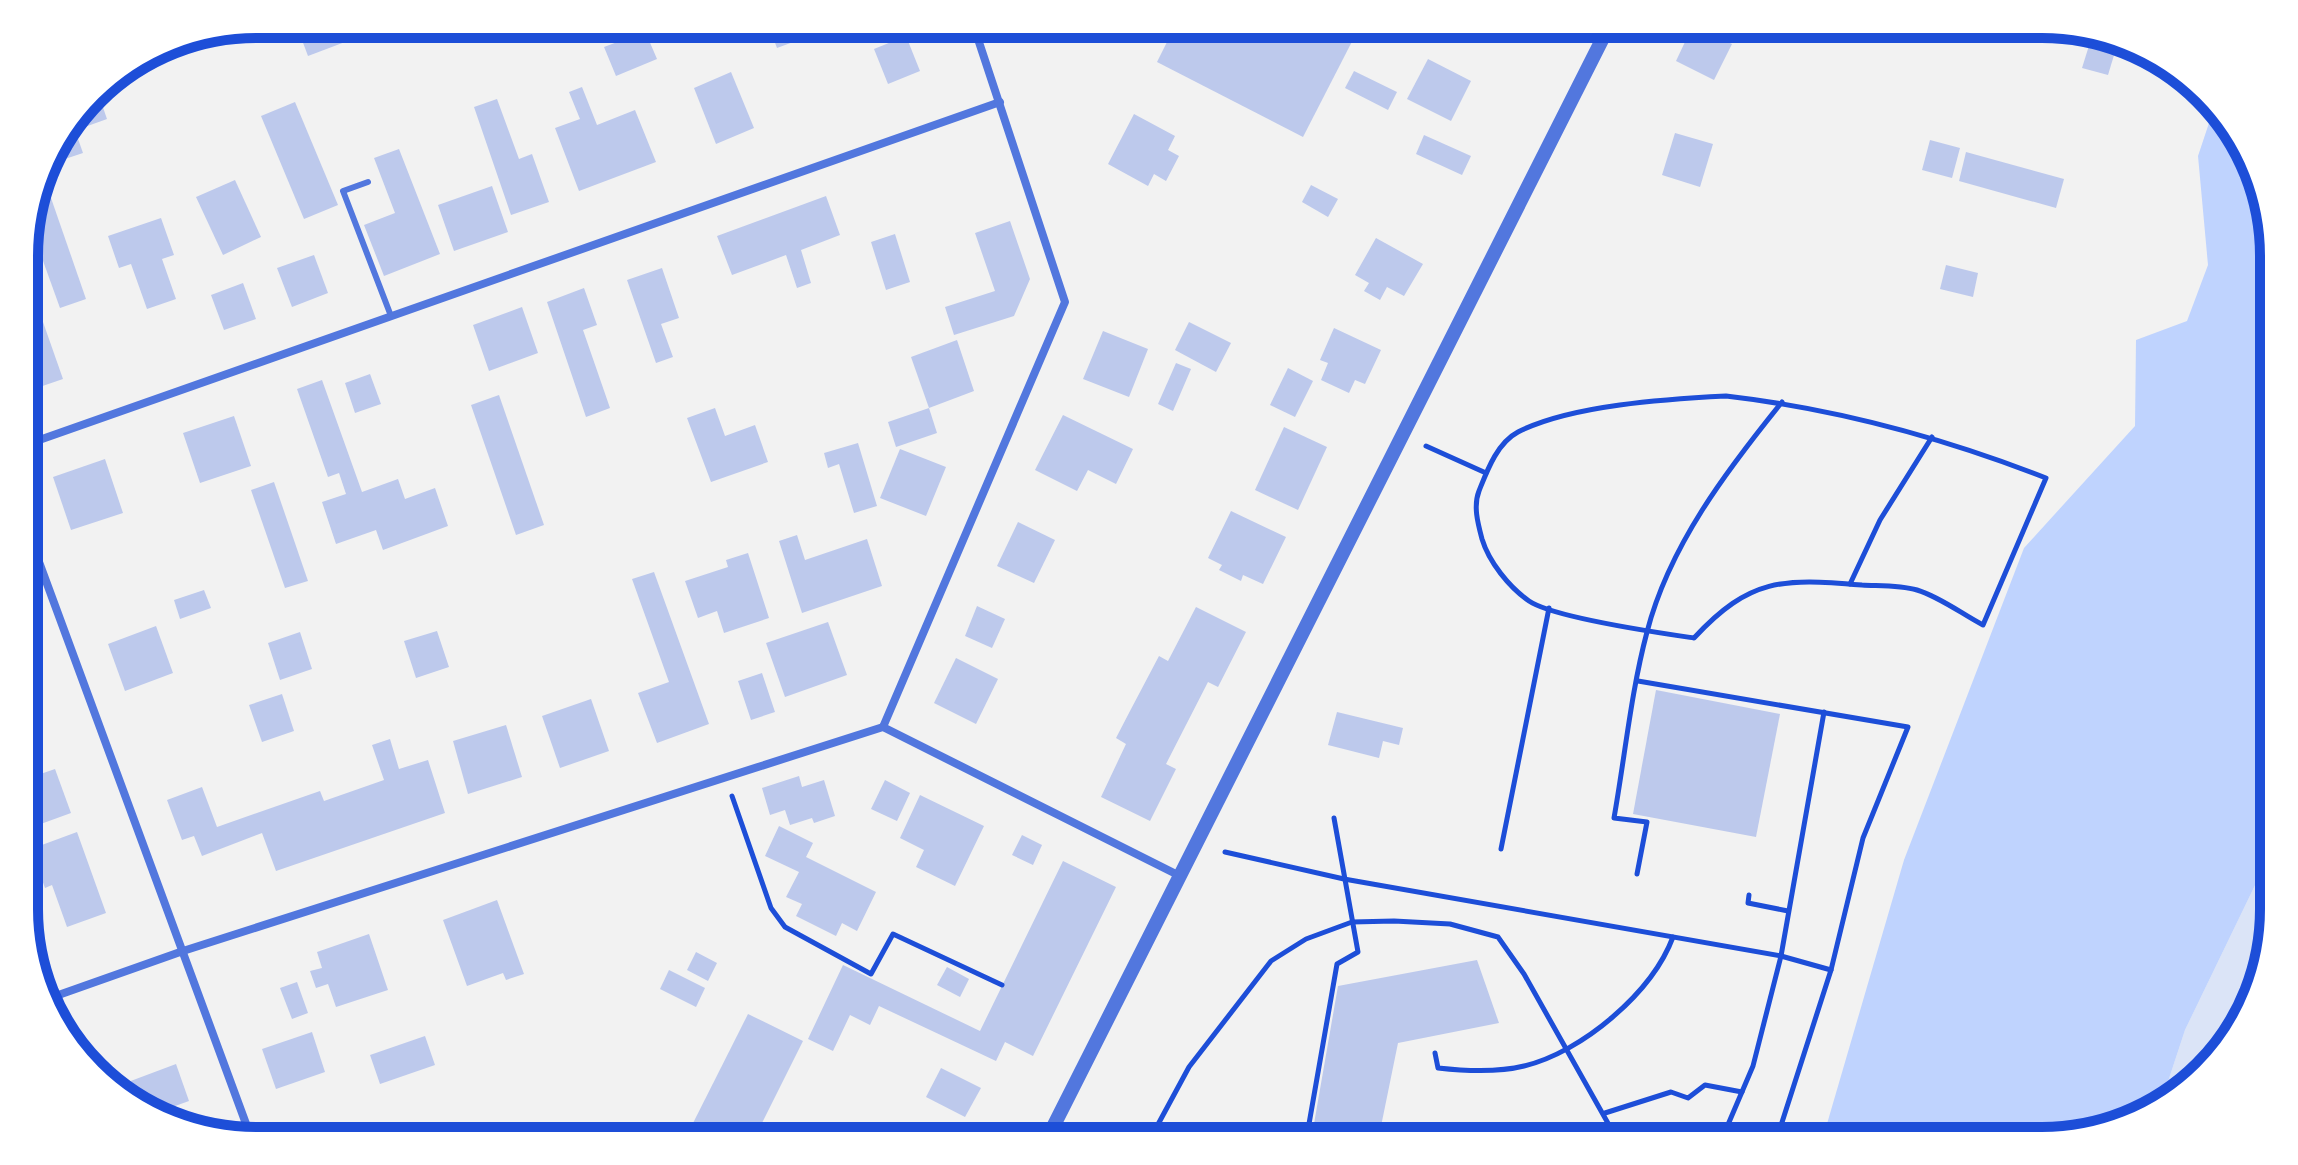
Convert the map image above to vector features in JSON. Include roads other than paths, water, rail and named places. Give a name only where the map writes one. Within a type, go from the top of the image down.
[{"type":"street","points":[[883,727],[1065,302],[978,38]]},
{"type":"street","points":[[1053,1127],[1603,38]]},
{"type":"street","points":[[38,440],[1000,102]]},
{"type":"street","points":[[38,559],[247,1126]]},
{"type":"street","points":[[56,996],[183,951],[883,727],[1180,876]]},
{"type":"lane","points":[[368,182],[343,191],[391,316]]},
{"type":"water","points":[[2211,118],[2231,147],[2243,172],[2253,199],[2258,227],[2260,875],[2185,1030],[2166,1088],[2139,1105],[2085,1123],[2056,1127],[1826,1127],[1904,860],[2024,548],[2135,426],[2136,340],[2187,321],[2208,265],[2198,156]]}]
